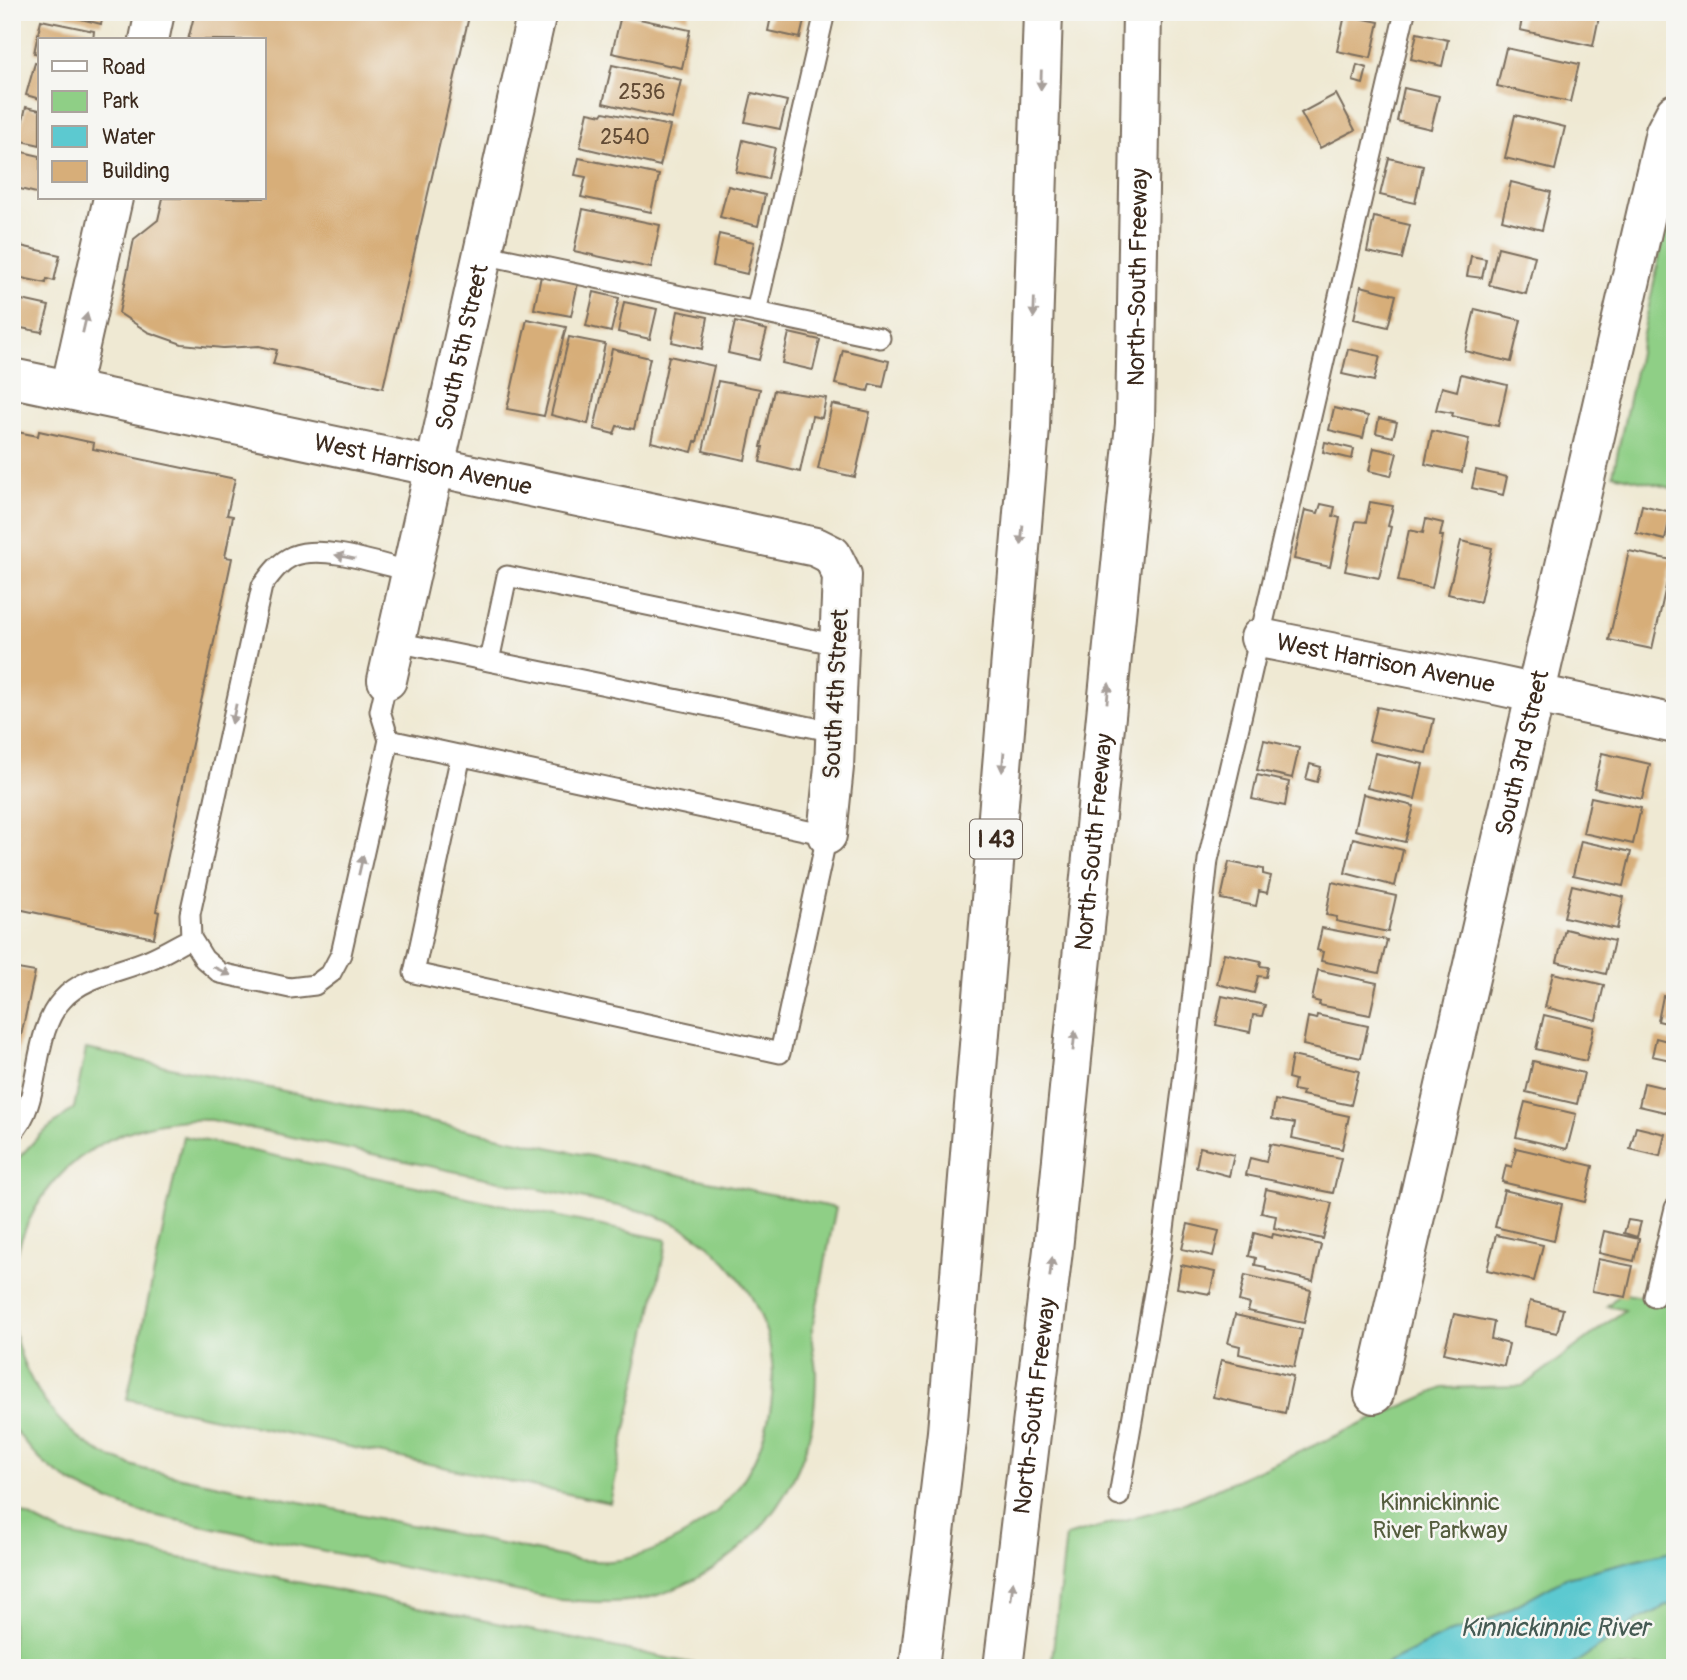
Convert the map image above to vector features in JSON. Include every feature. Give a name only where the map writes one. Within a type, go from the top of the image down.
[{"type":"main road","points":[[149,38],[155,12]]},
{"type":"main road","name":"South 5th Street","points":[[387,680],[537,12]]},
{"type":"main road","name":"I 43","points":[[919,1666],[947,1432],[1030,428],[1043,12]]},
{"type":"main road","name":"North-South Freeway","points":[[1004,1663],[1053,1250],[1135,424],[1142,12]]},
{"type":"main road","name":"South 3rd Street","points":[[1374,1394],[1665,132],[1675,113]]},
{"type":"main road","points":[[70,390],[113,200]]},
{"type":"main road","name":"West Harrison Avenue","points":[[12,378],[816,547],[832,555]]},
{"type":"main road","name":"South 4th Street","points":[[827,835],[842,575],[832,555]]},
{"type":"main road","name":"West Harrison Avenue","points":[[1260,638],[1675,724]]},
{"type":"lane","points":[[756,312],[825,12]]},
{"type":"lane","points":[[1119,1496],[1161,1252],[1208,860],[1405,12]]},
{"type":"lane","points":[[482,254],[880,338]]},
{"type":"lane","points":[[387,680],[380,711],[389,740],[341,954],[331,973],[315,985],[290,988],[220,974],[204,959],[191,938],[190,914],[262,586],[276,567],[293,556],[314,551],[411,572]]},
{"type":"lane","points":[[489,661],[507,576],[839,645]]},
{"type":"lane","points":[[396,642],[835,732]]},
{"type":"lane","points":[[389,740],[461,755],[827,835],[780,1053],[414,973],[461,755]]},
{"type":"lane","points":[[12,1133],[20,1125],[28,1102],[45,1029],[62,1000],[90,980],[150,960],[191,938]]},
{"type":"lane","points":[[1654,1297],[1675,1208]]},
{"type":"green space","points":[[1675,184],[1675,489],[1613,474]]},
{"type":"green space","points":[[86,1049],[836,1208],[813,1329],[816,1371],[812,1424],[804,1454],[792,1482],[776,1508],[735,1552],[684,1585],[644,1599],[620,1602],[559,1600],[143,1513],[92,1493],[56,1473],[36,1456],[12,1427],[12,1312],[14,1331],[25,1367],[44,1400],[69,1430],[112,1458],[143,1469],[578,1560],[610,1561],[641,1555],[690,1532],[716,1512],[738,1488],[754,1460],[766,1429],[772,1397],[772,1365],[766,1333],[754,1302],[737,1275],[715,1251],[700,1238],[674,1223],[646,1212],[211,1120],[174,1121],[140,1128],[108,1140],[80,1158],[55,1180],[36,1208],[21,1240],[12,1276],[12,1165],[39,1136],[74,1108]]},
{"type":"green space","points":[[183,1136],[667,1240],[610,1503],[127,1399]]},
{"type":"green space","name":"Kinnickinnic River Parkway","points":[[1621,1293],[1675,1304],[1675,1550],[1567,1577],[1482,1624],[1448,1633],[1378,1668],[1051,1668],[1066,1536],[1182,1504],[1443,1388],[1523,1386],[1625,1310],[1607,1306]]},
{"type":"green space","points":[[12,1508],[63,1534],[715,1668],[12,1668]]},
{"type":"green space","points":[[1675,1602],[1675,1668],[1568,1668],[1636,1621]]},
{"type":"water","name":"Kinnickinnic River","points":[[1675,1550],[1675,1602],[1636,1621],[1568,1668],[1378,1668],[1448,1633],[1483,1624],[1567,1577]]},
{"type":"building","points":[[53,12],[104,12],[101,24]]},
{"type":"building","points":[[195,12],[470,12],[383,388],[273,364],[277,350],[259,346],[223,348],[182,344],[148,332],[119,313],[134,239],[158,220],[163,200],[266,200],[266,38],[188,38]]},
{"type":"building","points":[[665,12],[689,12],[688,18]]},
{"type":"building","points":[[772,12],[806,12],[800,38],[768,31]]},
{"type":"building","points":[[1523,12],[1600,12],[1593,46],[1520,30]]},
{"type":"building","points":[[621,15],[690,30],[682,68],[612,53]]},
{"type":"building","points":[[1345,15],[1379,22],[1371,58],[1337,51]]},
{"type":"building","points":[[41,20],[94,31],[93,38],[38,38],[38,54],[34,53]]},
{"type":"building","points":[[1417,33],[1448,40],[1442,66],[1411,59]]},
{"type":"building","points":[[1506,48],[1579,64],[1570,102],[1497,86]]},
{"type":"building","points":[[35,63],[38,64],[38,98],[26,95]]},
{"type":"building","points":[[612,65],[681,80],[672,119],[603,103]]},
{"type":"building","points":[[1357,65],[1367,68],[1363,84],[1353,81]]},
{"type":"building","points":[[1404,88],[1439,96],[1431,129],[1397,121]]},
{"type":"building","points":[[752,93],[787,101],[780,129],[745,122]]},
{"type":"building","points":[[1336,94],[1355,130],[1320,148],[1301,113]]},
{"type":"building","points":[[26,107],[38,110],[38,145],[18,140]]},
{"type":"building","points":[[588,112],[602,115],[604,112],[670,126],[660,166],[580,147]]},
{"type":"building","points":[[1515,115],[1565,127],[1555,170],[1505,158]]},
{"type":"building","points":[[743,140],[775,148],[768,179],[736,172]]},
{"type":"building","points":[[18,151],[38,156],[38,194],[12,187],[12,167],[15,168]]},
{"type":"building","points":[[579,158],[659,175],[651,212],[581,197],[586,177],[575,175]]},
{"type":"building","points":[[1389,158],[1423,166],[1415,203],[1380,195]]},
{"type":"building","points":[[1511,182],[1551,192],[1542,230],[1502,220]]},
{"type":"building","points":[[728,186],[765,195],[758,226],[720,217]]},
{"type":"building","points":[[583,209],[660,225],[651,268],[574,251]]},
{"type":"building","points":[[1374,217],[1410,225],[1402,259],[1367,252]]},
{"type":"building","points":[[719,234],[754,242],[747,274],[713,266]]},
{"type":"building","points":[[12,244],[60,255],[54,281],[47,279],[46,283],[12,276]]},
{"type":"building","points":[[1498,247],[1535,256],[1526,294],[1489,285]]},
{"type":"building","points":[[1471,256],[1486,259],[1482,278],[1467,276]]},
{"type":"building","points":[[541,276],[578,283],[571,316],[534,309]]},
{"type":"building","points":[[1361,286],[1396,295],[1388,327],[1354,319]]},
{"type":"building","points":[[594,292],[619,298],[611,332],[586,326]]},
{"type":"building","points":[[22,300],[49,306],[42,332],[16,327]]},
{"type":"building","points":[[624,302],[657,309],[650,339],[618,332]]},
{"type":"building","points":[[1475,309],[1521,320],[1511,362],[1465,351]]},
{"type":"building","points":[[678,311],[708,317],[702,349],[672,342]]},
{"type":"building","points":[[527,319],[566,327],[544,416],[507,409]]},
{"type":"building","points":[[735,322],[767,330],[759,360],[728,353]]},
{"type":"building","points":[[789,333],[820,340],[813,370],[782,363]]},
{"type":"building","points":[[569,337],[605,344],[588,424],[551,415]]},
{"type":"building","points":[[612,349],[650,358],[634,429],[617,426],[614,434],[594,429]]},
{"type":"building","points":[[1348,349],[1380,356],[1374,381],[1342,374]]},
{"type":"building","points":[[843,350],[889,361],[883,387],[870,384],[868,391],[835,384]]},
{"type":"building","points":[[669,356],[714,366],[697,442],[695,441],[692,452],[651,442]]},
{"type":"building","points":[[1461,374],[1507,385],[1498,426],[1436,410],[1442,387],[1457,391]]},
{"type":"building","points":[[718,381],[760,389],[745,460],[703,451]]},
{"type":"building","points":[[774,390],[826,398],[822,418],[812,416],[800,472],[760,462]]},
{"type":"building","points":[[832,404],[870,412],[855,477],[818,469]]},
{"type":"building","points":[[1334,408],[1368,416],[1363,438],[1329,430]]},
{"type":"building","points":[[1379,418],[1397,422],[1393,437],[1376,433]]},
{"type":"building","points":[[12,431],[38,436],[39,431],[94,443],[93,449],[235,479],[227,515],[233,516],[225,557],[232,558],[156,911],[159,912],[154,938],[18,909],[12,931]]},
{"type":"building","points":[[1432,431],[1469,439],[1462,472],[1425,464]]},
{"type":"building","points":[[1325,442],[1354,449],[1352,459],[1323,452]]},
{"type":"building","points":[[1374,448],[1397,453],[1391,476],[1369,471]]},
{"type":"building","points":[[1476,470],[1507,477],[1503,495],[1472,488]]},
{"type":"building","points":[[1370,502],[1393,506],[1379,578],[1345,571],[1356,521],[1366,522]]},
{"type":"building","points":[[1321,504],[1335,507],[1333,516],[1340,518],[1330,567],[1294,559],[1305,510],[1318,513]]},
{"type":"building","points":[[1642,505],[1671,512],[1665,540],[1636,533]]},
{"type":"building","points":[[1426,519],[1443,523],[1440,536],[1443,536],[1432,588],[1398,581],[1409,530],[1423,533]]},
{"type":"building","points":[[1461,541],[1492,548],[1480,602],[1448,594]]},
{"type":"building","points":[[1629,551],[1672,560],[1652,649],[1609,640]]},
{"type":"building","points":[[1377,707],[1434,719],[1426,753],[1369,741]]},
{"type":"building","points":[[1264,740],[1299,748],[1292,778],[1257,770]]},
{"type":"building","points":[[1375,753],[1423,764],[1415,799],[1367,788]]},
{"type":"building","points":[[1602,753],[1650,764],[1642,799],[1594,788]]},
{"type":"building","points":[[1310,764],[1321,767],[1317,782],[1306,779]]},
{"type":"building","points":[[1257,775],[1289,782],[1285,806],[1252,799]]},
{"type":"building","points":[[1363,794],[1414,806],[1405,842],[1355,830]]},
{"type":"building","points":[[1591,797],[1641,808],[1633,844],[1583,833]]},
{"type":"building","points":[[1353,838],[1403,850],[1395,886],[1345,873]]},
{"type":"building","points":[[1581,841],[1631,852],[1623,886],[1573,875]]},
{"type":"building","points":[[1229,862],[1263,869],[1263,874],[1271,876],[1267,893],[1259,891],[1256,906],[1221,899]]},
{"type":"building","points":[[1332,882],[1396,896],[1388,932],[1336,921],[1337,917],[1326,915]]},
{"type":"building","points":[[1572,885],[1624,897],[1617,929],[1564,917]]},
{"type":"building","points":[[1322,928],[1387,940],[1379,973],[1321,961],[1323,952],[1317,950]]},
{"type":"building","points":[[1565,929],[1614,941],[1606,974],[1557,962]]},
{"type":"building","points":[[1224,953],[1261,961],[1260,966],[1268,967],[1266,977],[1258,976],[1254,993],[1217,984]]},
{"type":"building","points":[[12,968],[35,972],[13,1072],[12,1072]]},
{"type":"building","points":[[1318,970],[1377,983],[1370,1015],[1319,1005],[1320,1002],[1312,1000]]},
{"type":"building","points":[[1553,973],[1604,985],[1596,1020],[1545,1007]]},
{"type":"building","points":[[1222,996],[1265,1005],[1262,1016],[1253,1015],[1250,1032],[1216,1025]]},
{"type":"building","points":[[1663,996],[1675,999],[1675,1025],[1658,1021]]},
{"type":"building","points":[[1317,1015],[1368,1026],[1361,1058],[1303,1045],[1308,1017],[1316,1019]]},
{"type":"building","points":[[1544,1015],[1594,1027],[1586,1061],[1536,1049]]},
{"type":"building","points":[[1656,1038],[1675,1043],[1675,1061],[1652,1056]]},
{"type":"building","points":[[1292,1056],[1359,1071],[1351,1105],[1302,1095],[1303,1092],[1293,1090],[1295,1080],[1288,1078]]},
{"type":"building","points":[[1533,1061],[1584,1073],[1577,1104],[1526,1092]]},
{"type":"building","points":[[1644,1083],[1674,1090],[1669,1113],[1639,1106]]},
{"type":"building","points":[[1275,1100],[1349,1116],[1342,1149],[1292,1138],[1295,1123],[1272,1119]]},
{"type":"building","points":[[1525,1102],[1576,1114],[1567,1149],[1516,1137]]},
{"type":"building","points":[[1636,1127],[1665,1134],[1660,1156],[1630,1149]]},
{"type":"building","points":[[1270,1144],[1341,1158],[1333,1193],[1246,1175],[1250,1158],[1266,1162]]},
{"type":"building","points":[[1200,1147],[1234,1155],[1229,1176],[1196,1167]]},
{"type":"building","points":[[1516,1148],[1593,1166],[1585,1202],[1502,1182],[1506,1165],[1512,1167]]},
{"type":"building","points":[[1266,1189],[1332,1203],[1323,1239],[1274,1228],[1276,1216],[1261,1213]]},
{"type":"building","points":[[1504,1190],[1562,1204],[1554,1241],[1495,1227]]},
{"type":"building","points":[[1628,1220],[1641,1222],[1637,1237],[1624,1233]]},
{"type":"building","points":[[1188,1224],[1219,1231],[1213,1256],[1182,1249]]},
{"type":"building","points":[[1604,1231],[1639,1239],[1634,1261],[1599,1253]]},
{"type":"building","points":[[1254,1233],[1272,1238],[1273,1234],[1321,1245],[1313,1281],[1255,1265],[1256,1258],[1249,1256]]},
{"type":"building","points":[[1496,1235],[1543,1245],[1534,1281],[1487,1270]]},
{"type":"building","points":[[1598,1259],[1633,1266],[1626,1297],[1592,1291]]},
{"type":"building","points":[[1181,1265],[1215,1272],[1210,1294],[1177,1288]]},
{"type":"building","points":[[1245,1275],[1311,1290],[1304,1323],[1248,1311],[1250,1304],[1239,1301]]},
{"type":"building","points":[[1530,1301],[1563,1309],[1557,1333],[1524,1326]]},
{"type":"building","points":[[1454,1314],[1494,1322],[1491,1339],[1509,1344],[1504,1366],[1444,1353]]},
{"type":"building","points":[[1235,1315],[1302,1330],[1294,1367],[1239,1354],[1240,1346],[1228,1343]]},
{"type":"building","points":[[1221,1360],[1293,1376],[1285,1413],[1213,1397]]}]
